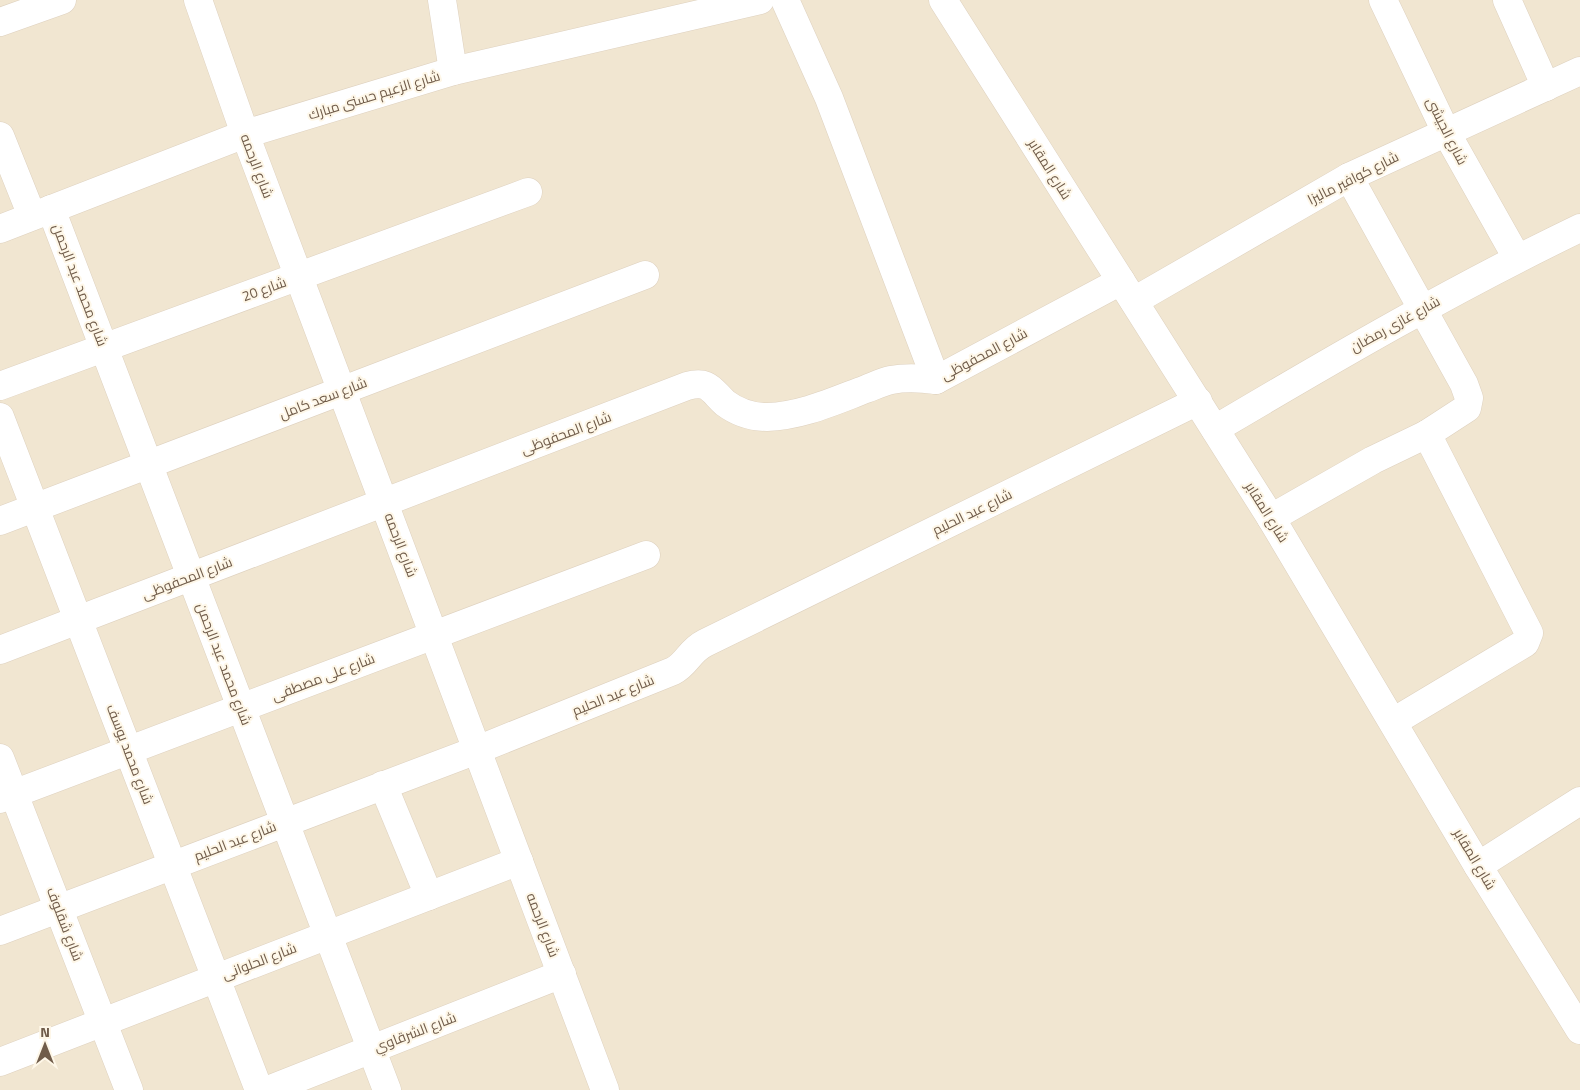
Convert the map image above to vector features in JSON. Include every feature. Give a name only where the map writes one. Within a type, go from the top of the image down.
[{"type":"street","points":[[0,22],[62,0]]},
{"type":"street","name":"شارع الرحمه","points":[[198,0],[245,134],[604,1090]]},
{"type":"street","points":[[442,0],[453,71]]},
{"type":"street","name":"شارع الزعيم حسنى مبارك","points":[[0,229],[245,134],[453,71],[760,0]]},
{"type":"street","points":[[786,0],[829,98],[936,380]]},
{"type":"street","name":"شارع المقابر","points":[[943,0],[1271,518],[1478,866],[1580,1030]]},
{"type":"street","name":"شارع الجيشى","points":[[1383,0],[1446,132],[1517,258]]},
{"type":"street","points":[[1507,0],[1546,87]]},
{"type":"street","name":"شارع كوافير ماليزا","points":[[1127,291],[1349,177],[1546,87],[1579,75]]},
{"type":"street","name":"شارع محمد عبد الرحمن","points":[[0,136],[41,213],[104,348],[387,1090]]},
{"type":"street","points":[[1271,518],[1374,460],[1428,434],[1467,408],[1469,398],[1464,384],[1349,177]]},
{"type":"street","name":"شارع 20","points":[[0,386],[528,192]]},
{"type":"street","name":"شارع غازى رمضان","points":[[1215,429],[1423,308],[1517,258],[1580,228]]},
{"type":"street","name":"شارع سعد كامل","points":[[0,521],[645,275]]},
{"type":"street","name":"شارع المحفوظى","points":[[0,650],[694,385],[701,384],[714,390],[725,403],[740,412],[757,417],[784,417],[815,408],[890,380],[912,377],[936,380],[1127,291]]},
{"type":"street","name":"شارع عبد الحليم","points":[[0,931],[477,750],[673,671],[682,665],[692,652],[705,643],[1198,401]]},
{"type":"street","name":"شارع محمد يوسف","points":[[0,417],[259,1090]]},
{"type":"street","points":[[1393,722],[1525,643],[1529,633],[1428,434]]},
{"type":"street","name":"شارع على مصطفى","points":[[7,796],[646,555]]},
{"type":"street","name":"شارع شقلوف","points":[[0,758],[7,796],[58,908],[129,1090]]},
{"type":"street","points":[[383,785],[429,896]]},
{"type":"street","points":[[1478,866],[1580,801]]},
{"type":"street","name":"شارع الحلوانى","points":[[0,1062],[519,861]]},
{"type":"street","name":"شارع الشرقاوي","points":[[268,1090],[562,974]]},
{"type":"shaded area","points":[[0,0],[1580,0],[1580,1090],[0,1090]]}]
